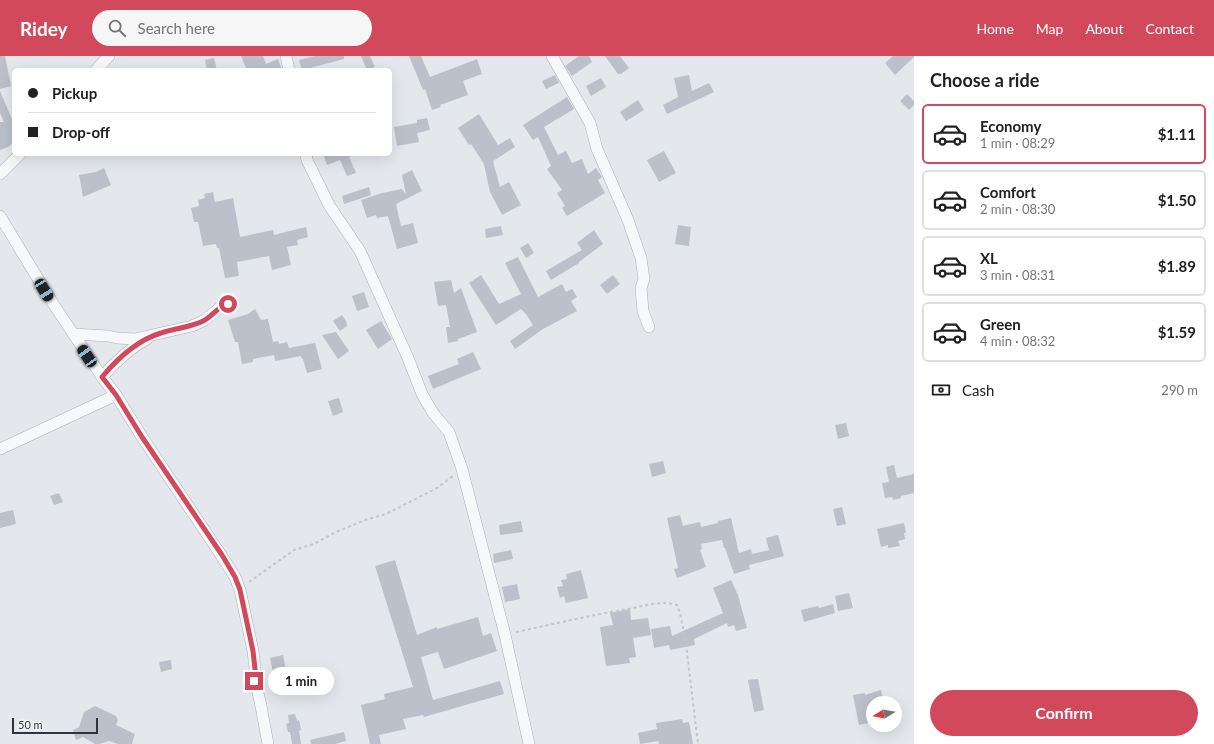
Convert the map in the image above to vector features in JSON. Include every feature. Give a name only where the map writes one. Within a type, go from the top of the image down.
[{"type":"street","points":[[98,68],[108,56]]},
{"type":"street","points":[[286,56],[289,68]]},
{"type":"street","points":[[552,56],[590,123],[597,149],[628,220],[641,258],[644,279],[640,288],[643,312],[649,327]]},
{"type":"street","points":[[0,174],[18,156]]},
{"type":"street","points":[[306,156],[329,205],[360,251],[408,358],[422,394],[434,413],[449,432],[462,469],[505,634],[529,744]]},
{"type":"street","points":[[0,216],[52,302],[102,377],[116,395],[142,437],[222,555],[235,577],[240,590],[253,651],[255,669],[254,681],[260,701],[268,744]]},
{"type":"street","points":[[73,334],[134,339],[192,326],[205,320],[223,305],[228,304]]},
{"type":"street","points":[[102,377],[114,363],[137,345],[160,333]]},
{"type":"street","points":[[0,449],[116,395]]},
{"type":"path","points":[[240,590],[294,550],[314,544],[336,532],[365,520],[386,514],[437,488],[462,469]]},
{"type":"path","points":[[505,634],[608,612],[660,603],[677,605],[686,644],[698,744]]},
{"type":"building","points":[[0,56],[5,56],[11,86],[0,89]]},
{"type":"building","points":[[241,56],[263,56],[266,64],[278,59],[281,68],[246,68]]},
{"type":"building","points":[[315,56],[344,56],[344,59],[310,68],[301,68],[299,60]]},
{"type":"building","points":[[361,56],[370,56],[375,67],[366,68]]},
{"type":"building","points":[[409,56],[421,56],[430,77],[477,59],[482,74],[463,81],[468,95],[440,105],[441,107],[432,110],[425,89],[423,90]]},
{"type":"building","points":[[579,56],[589,56],[592,62],[572,76],[565,66]]},
{"type":"building","points":[[605,56],[620,56],[629,68],[621,74],[618,74]]},
{"type":"building","points":[[893,56],[914,57],[895,75],[885,63]]},
{"type":"building","points":[[214,58],[216,68],[207,68],[205,60]]},
{"type":"building","points":[[555,75],[559,83],[546,89],[542,81]]},
{"type":"building","points":[[689,75],[692,91],[709,83],[714,92],[667,114],[663,105],[678,97],[674,78]]},
{"type":"building","points":[[601,78],[606,87],[591,96],[586,86]]},
{"type":"building","points":[[0,91],[12,119],[12,144],[0,150],[0,122],[4,122],[0,113]]},
{"type":"building","points":[[907,94],[914,101],[914,105],[909,110],[900,101]]},
{"type":"building","points":[[567,97],[574,109],[544,127],[558,155],[566,151],[572,163],[582,159],[588,174],[596,168],[602,177],[598,180],[605,193],[567,216],[562,208],[565,206],[557,193],[562,190],[547,169],[551,166],[538,137],[533,140],[523,125]]},
{"type":"building","points":[[638,100],[644,110],[626,121],[620,112]]},
{"type":"building","points":[[479,114],[498,145],[510,138],[515,147],[493,161],[500,187],[509,182],[521,205],[502,215],[490,192],[484,164],[458,128]]},
{"type":"building","points":[[427,118],[430,130],[417,133],[419,142],[397,146],[394,127],[417,123],[417,120]]},
{"type":"building","points":[[664,151],[676,173],[659,182],[647,160]]},
{"type":"building","points":[[324,156],[352,156],[349,157],[356,173],[347,176],[340,160],[327,165]]},
{"type":"building","points":[[104,168],[111,185],[83,197],[79,175],[96,172]]},
{"type":"building","points":[[412,170],[422,191],[396,204],[401,226],[413,223],[418,243],[397,249],[388,216],[377,218],[376,215],[367,218],[361,200],[382,193],[402,189],[406,195],[402,175]]},
{"type":"building","points":[[369,187],[371,195],[344,204],[342,196]]},
{"type":"building","points":[[213,192],[215,202],[233,198],[240,237],[273,230],[274,235],[306,227],[308,237],[297,240],[298,245],[287,247],[291,265],[272,270],[269,256],[237,262],[239,276],[225,278],[219,248],[217,248],[216,244],[203,246],[198,222],[194,222],[191,208],[199,206],[198,200],[205,198],[204,194]]},
{"type":"building","points":[[678,225],[691,227],[689,246],[675,244]]},
{"type":"building","points":[[501,226],[503,235],[486,238],[485,229]]},
{"type":"building","points":[[594,230],[603,244],[579,263],[551,280],[546,271],[582,250],[577,243]]},
{"type":"building","points":[[528,243],[534,253],[526,258],[520,248]]},
{"type":"building","points":[[518,257],[538,297],[562,284],[566,292],[572,289],[577,297],[571,301],[577,311],[543,329],[515,349],[510,341],[533,325],[526,314],[521,309],[496,325],[469,283],[481,275],[499,304],[521,294],[505,263]]},
{"type":"building","points":[[613,275],[620,284],[607,294],[600,285]]},
{"type":"building","points":[[451,280],[454,293],[461,288],[477,332],[458,339],[458,341],[448,343],[446,327],[450,327],[446,305],[438,306],[434,282]]},
{"type":"building","points":[[364,292],[369,307],[357,311],[352,296]]},
{"type":"building","points":[[255,309],[261,320],[268,319],[273,342],[278,341],[279,344],[287,342],[289,348],[315,343],[322,369],[307,373],[301,356],[275,361],[274,355],[253,359],[253,362],[242,364],[238,342],[235,342],[228,320],[248,314]]},
{"type":"building","points":[[342,315],[347,323],[347,326],[340,331],[333,321]]},
{"type":"building","points":[[381,321],[392,339],[378,349],[366,330]]},
{"type":"building","points":[[336,332],[349,351],[338,359],[322,335]]},
{"type":"building","points":[[473,352],[481,369],[433,389],[428,376],[459,364],[457,359]]},
{"type":"building","points":[[339,398],[343,412],[333,416],[328,401]]},
{"type":"building","points":[[846,423],[849,436],[838,439],[835,425]]},
{"type":"building","points":[[663,461],[666,473],[652,477],[649,464]]},
{"type":"building","points":[[894,465],[897,478],[914,474],[914,493],[901,496],[901,498],[893,500],[892,497],[885,498],[882,483],[889,482],[886,467]]},
{"type":"building","points":[[59,493],[63,502],[54,505],[50,496]]},
{"type":"building","points":[[842,507],[846,524],[837,526],[833,509]]},
{"type":"building","points":[[13,510],[16,524],[0,528],[0,513]]},
{"type":"building","points":[[680,515],[683,526],[700,522],[701,527],[731,518],[739,553],[751,549],[752,554],[769,550],[766,538],[778,535],[784,556],[749,565],[750,569],[734,574],[722,540],[701,544],[702,549],[700,550],[706,567],[677,578],[674,569],[678,568],[667,518]]},
{"type":"building","points":[[521,521],[523,532],[500,535],[499,525]]},
{"type":"building","points":[[904,523],[906,533],[904,533],[905,539],[898,541],[900,546],[888,548],[888,545],[881,547],[877,529]]},
{"type":"building","points":[[511,550],[513,559],[494,563],[493,554]]},
{"type":"building","points":[[395,560],[417,635],[437,627],[437,629],[478,617],[483,636],[491,633],[497,651],[444,669],[438,652],[421,657],[433,700],[500,681],[504,694],[424,717],[423,715],[403,719],[406,729],[379,735],[381,744],[370,744],[361,705],[385,699],[384,694],[413,687],[375,566]]},
{"type":"building","points":[[581,570],[588,598],[566,603],[564,596],[560,598],[557,587],[563,586],[561,580],[567,579],[566,574]]},
{"type":"building","points":[[731,580],[738,595],[747,628],[736,631],[734,625],[728,627],[727,623],[694,639],[695,645],[670,650],[669,645],[654,648],[651,629],[670,626],[672,636],[723,613],[713,588]]},
{"type":"building","points":[[517,584],[520,599],[505,602],[502,587]]},
{"type":"building","points":[[849,593],[853,608],[838,611],[835,596]]},
{"type":"building","points":[[833,604],[835,613],[804,622],[801,610],[818,606],[819,608]]},
{"type":"building","points":[[630,609],[631,620],[648,618],[651,635],[633,638],[636,657],[629,658],[630,663],[606,666],[600,627],[613,625],[610,613]]},
{"type":"building","points":[[283,655],[287,675],[274,678],[270,658]]},
{"type":"building","points":[[171,660],[172,669],[161,672],[159,662]]},
{"type":"building","points":[[758,679],[764,710],[754,712],[748,680]]},
{"type":"building","points":[[881,690],[882,696],[866,696],[866,724],[859,725],[853,695],[865,693],[865,695]]},
{"type":"building","points":[[95,706],[116,716],[118,720],[116,725],[135,734],[132,744],[118,744],[109,741],[95,744],[83,737],[76,740],[73,730],[79,727],[84,712]]},
{"type":"building","points":[[295,714],[297,721],[299,720],[301,730],[299,731],[301,744],[292,744],[290,732],[288,732],[286,724],[289,723],[288,715]]},
{"type":"building","points":[[682,719],[683,723],[689,722],[693,744],[659,744],[658,741],[640,744],[638,733],[657,729],[656,723]]},
{"type":"building","points":[[344,732],[346,741],[335,744],[311,744],[310,740]]},
{"type":"route","points":[[228,304],[223,305],[205,320],[192,326],[160,333],[147,339],[114,363],[102,377],[116,395],[142,437],[222,555],[235,577],[243,602],[253,651],[255,669],[254,681]]}]
